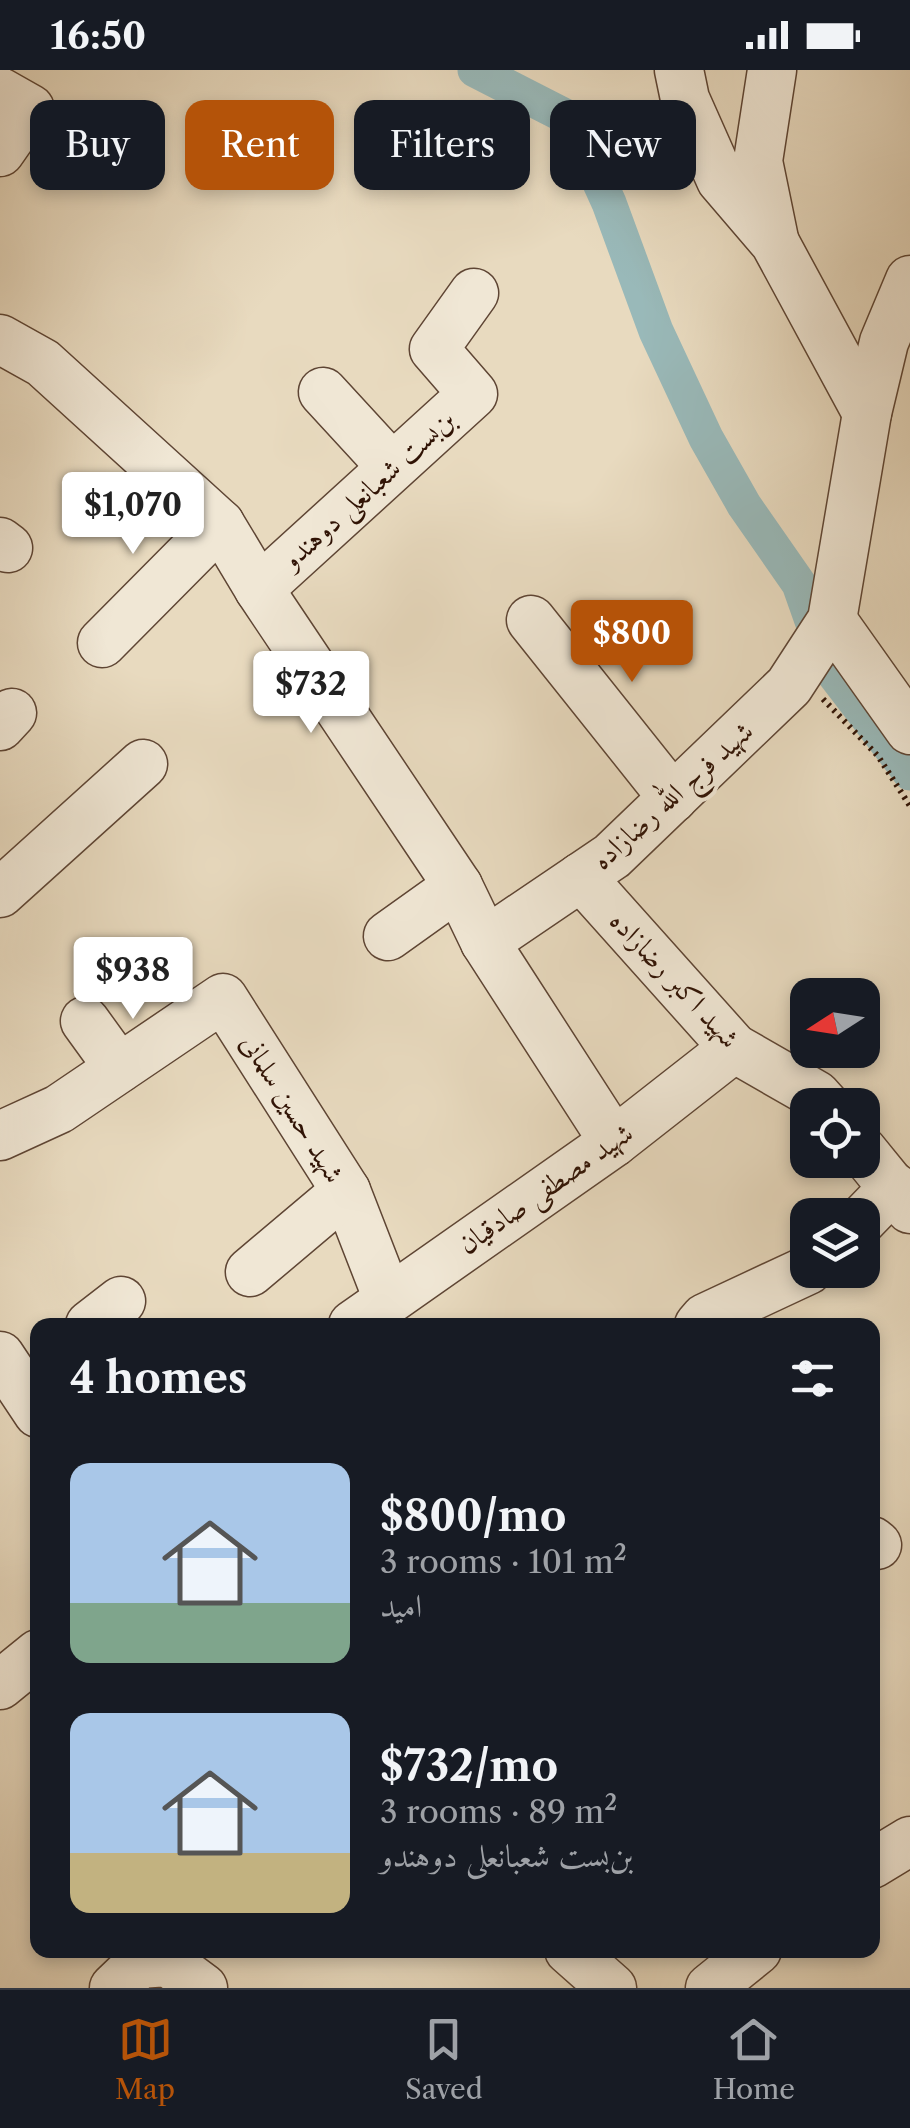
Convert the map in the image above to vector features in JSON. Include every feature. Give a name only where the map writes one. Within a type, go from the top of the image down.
[{"type":"street","points":[[679,70],[685,99],[721,180],[774,243],[867,414]]},
{"type":"street","points":[[772,70],[758,161],[774,243]]},
{"type":"street","points":[[0,92],[30,109],[0,152]]},
{"type":"street","points":[[908,723],[832,620],[867,414],[884,342],[910,282]]},
{"type":"street","name":"بن‌بست شعبانعلی دوهندو","points":[[259,589],[472,394],[434,349],[474,293]]},
{"type":"street","points":[[1,344],[43,363],[220,524],[259,589],[458,886],[485,942],[614,1142]]},
{"type":"street","points":[[323,392],[392,467]]},
{"type":"street","points":[[102,644],[220,524]]},
{"type":"street","points":[[532,620],[672,798]]},
{"type":"street","name":"شهید فرج الله رضازاده","points":[[485,942],[612,856],[789,686],[832,620]]},
{"type":"street","points":[[0,893],[143,764]]},
{"type":"street","name":"شهید اکبر رضازاده","points":[[581,877],[734,1048],[804,1088]]},
{"type":"street","points":[[388,936],[458,886]]},
{"type":"street","name":"شهید حسین سلمانی","points":[[0,1136],[59,1110],[223,998],[346,1191],[371,1312]]},
{"type":"street","points":[[85,1021],[119,1068]]},
{"type":"street","name":"شهید مصطفی صادقیان","points":[[371,1312],[614,1142],[734,1048]]},
{"type":"street","points":[[876,1178],[889,1205]]},
{"type":"street","points":[[250,1272],[346,1191]]},
{"type":"street","points":[[705,1318],[790,1278]]},
{"type":"street","points":[[0,1684],[30,1660]]},
{"type":"street","points":[[880,1859],[910,1841]]},
{"type":"street","points":[[578,1958],[612,1988]]},
{"type":"street","points":[[710,1988],[747,1958]]},
{"type":"street","points":[[114,1988],[139,1964],[181,1967]]},
{"type":"path","points":[[800,670],[833,712],[878,756],[910,806]]},
{"type":"waterway","points":[[475,70],[571,119],[609,203],[656,331],[706,438],[744,505],[799,584],[828,666],[910,773]]}]
